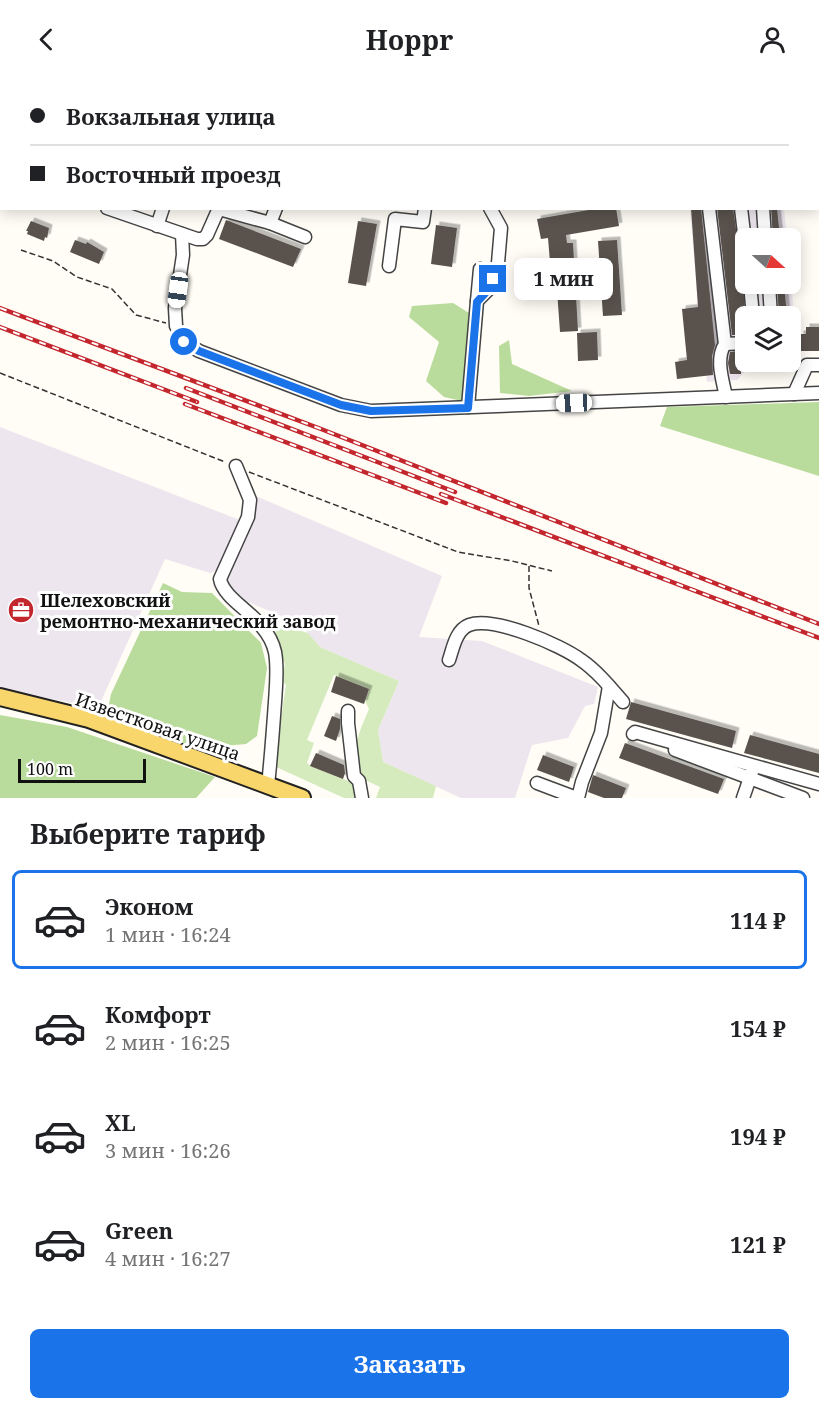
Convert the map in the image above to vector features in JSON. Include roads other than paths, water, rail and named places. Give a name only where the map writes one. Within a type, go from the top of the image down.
[{"type":"main road","name":"Известковая улица","points":[[0,697],[89,719],[301,798]]},
{"type":"street","points":[[113,210],[203,239],[219,210]]},
{"type":"street","points":[[157,226],[163,210]]},
{"type":"street","points":[[223,210],[270,223],[305,237]]},
{"type":"street","points":[[270,223],[275,210]]},
{"type":"street","points":[[389,266],[395,219],[423,222],[425,210]]},
{"type":"street","points":[[477,302],[489,289],[498,263],[501,228],[491,210]]},
{"type":"street","points":[[709,210],[725,344],[720,351],[721,375],[726,397]]},
{"type":"street","points":[[741,210],[743,228]]},
{"type":"street","points":[[763,210],[764,228]]},
{"type":"street","points":[[182,234],[183,255],[175,308],[176,326],[184,342],[199,351],[341,405],[371,411],[819,393]]},
{"type":"street","points":[[468,408],[480,269]]},
{"type":"street","points":[[725,344],[735,344]]},
{"type":"street","points":[[794,394],[807,365],[819,365]]},
{"type":"street","points":[[236,466],[250,500],[248,517],[220,579],[221,584],[233,599],[261,625],[275,650],[276,673],[268,785]]},
{"type":"street","points":[[449,660],[457,636],[468,626],[483,624],[506,627],[562,647],[581,660],[623,702]]},
{"type":"street","points":[[537,783],[578,798],[601,733],[609,686]]},
{"type":"street","points":[[348,711],[348,731],[354,776],[359,781],[363,798]]},
{"type":"street","points":[[803,798],[633,734],[635,732],[819,784]]},
{"type":"street","points":[[742,798],[755,765]]},
{"type":"railway","points":[[0,308],[321,429],[819,624]]},
{"type":"railway","points":[[0,327],[197,402]]},
{"type":"railway","points":[[186,388],[455,492]]},
{"type":"railway","points":[[185,404],[446,503]]},
{"type":"railway","points":[[441,494],[819,638]]},
{"type":"place","name":"Шелеховский ремонтно-механический завод","points":[[21,610]]}]
